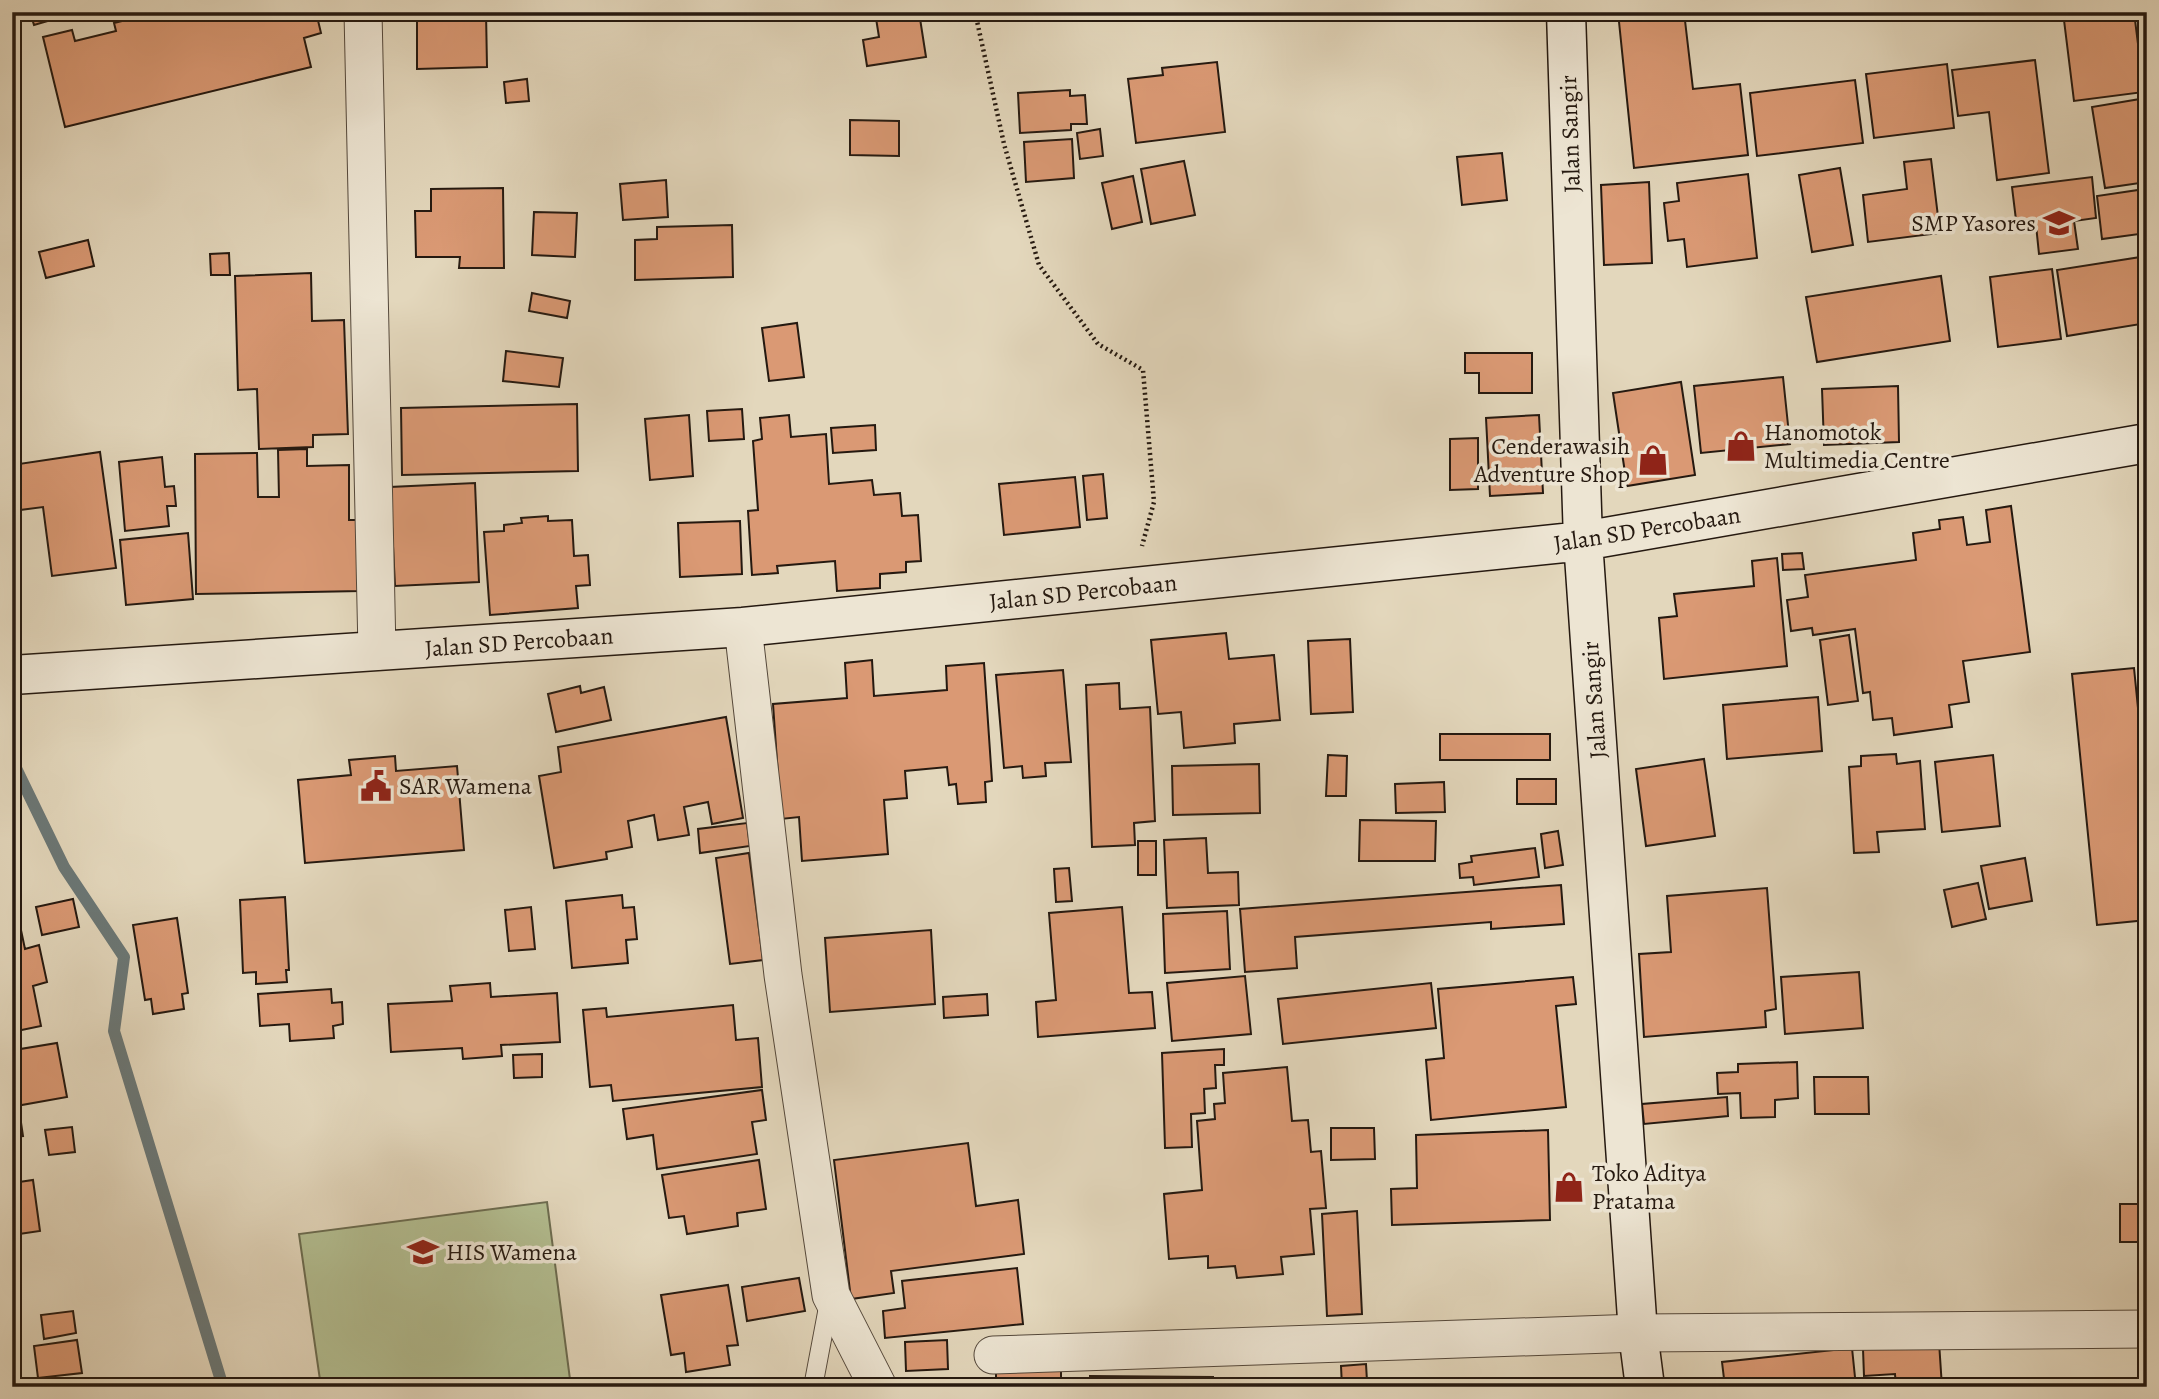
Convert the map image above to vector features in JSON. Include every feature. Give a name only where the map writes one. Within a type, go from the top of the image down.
[{"type":"street","points":[[363,12],[377,651]]},
{"type":"street","name":"Jalan Sangir","points":[[1566,12],[1583,541],[1638,1333],[1645,1387]]},
{"type":"street","name":"Jalan SD Percobaan","points":[[12,676],[185,662],[743,627],[1583,541],[2147,443]]},
{"type":"street","points":[[743,627],[783,975],[831,1295],[878,1387]]},
{"type":"street","points":[[993,1354],[1638,1333],[2147,1329]]},
{"type":"lane","points":[[813,1387],[831,1295]]},
{"type":"path","points":[[975,12],[1004,144],[1040,265],[1098,344],[1143,370],[1154,502],[1131,587]]},
{"type":"green space","points":[[547,1202],[571,1387],[321,1387],[299,1234]]},
{"type":"building","points":[[30,12],[67,12],[68,15],[34,25]]},
{"type":"building","points":[[158,12],[316,12],[321,33],[304,38],[311,67],[65,127],[43,37],[72,30],[75,41],[116,31],[114,23]]},
{"type":"building","points":[[417,12],[486,12],[487,67],[417,69]]},
{"type":"building","points":[[875,12],[919,12],[926,57],[867,66],[863,40],[879,37]]},
{"type":"building","points":[[1618,12],[1684,12],[1693,89],[1740,84],[1748,155],[1634,168]]},
{"type":"building","points":[[2063,12],[2134,12],[2144,92],[2074,101]]},
{"type":"building","points":[[2035,60],[2049,173],[1997,180],[1989,112],[1958,116],[1952,70]]},
{"type":"building","points":[[1217,62],[1225,132],[1136,143],[1128,79],[1163,75],[1162,68]]},
{"type":"building","points":[[1947,64],[1954,128],[1874,138],[1866,74]]},
{"type":"building","points":[[527,79],[529,101],[506,103],[504,82]]},
{"type":"building","points":[[1855,80],[1863,143],[1757,156],[1750,93]]},
{"type":"building","points":[[1070,90],[1070,96],[1085,95],[1087,124],[1071,124],[1071,130],[1020,133],[1018,93]]},
{"type":"building","points":[[2146,98],[2147,182],[2105,188],[2092,107]]},
{"type":"building","points":[[850,120],[899,121],[899,156],[850,155]]},
{"type":"building","points":[[1100,129],[1103,156],[1080,159],[1077,133]]},
{"type":"building","points":[[1072,139],[1074,178],[1026,182],[1024,142]]},
{"type":"building","points":[[1502,153],[1507,200],[1462,205],[1457,157]]},
{"type":"building","points":[[1931,159],[1940,233],[1868,242],[1863,195],[1907,189],[1904,162]]},
{"type":"building","points":[[1184,161],[1195,215],[1151,224],[1141,169]]},
{"type":"building","points":[[1840,168],[1853,245],[1812,252],[1799,175]]},
{"type":"building","points":[[1748,174],[1757,258],[1687,267],[1684,239],[1668,241],[1664,203],[1679,201],[1677,183]]},
{"type":"building","points":[[1133,176],[1142,222],[1112,229],[1102,183]]},
{"type":"building","points":[[2092,177],[2096,218],[2074,221],[2078,249],[2039,254],[2036,225],[2017,228],[2012,187]]},
{"type":"building","points":[[666,180],[668,217],[623,220],[620,184]]},
{"type":"building","points":[[1649,182],[1652,263],[1604,265],[1601,185]]},
{"type":"building","points":[[503,188],[504,268],[459,268],[460,257],[416,257],[415,211],[431,211],[431,189]]},
{"type":"building","points":[[2145,189],[2147,233],[2102,239],[2097,196]]},
{"type":"building","points":[[534,212],[577,213],[575,257],[532,255]]},
{"type":"building","points":[[732,225],[733,277],[635,280],[635,240],[657,239],[657,227]]},
{"type":"building","points":[[88,240],[94,266],[46,278],[39,252]]},
{"type":"building","points":[[229,253],[230,275],[211,275],[210,254]]},
{"type":"building","points":[[2147,256],[2147,323],[2067,336],[2057,270]]},
{"type":"building","points":[[2052,269],[2061,339],[1998,347],[1990,277]]},
{"type":"building","points":[[311,273],[312,321],[344,320],[348,434],[313,435],[313,447],[259,449],[257,389],[238,390],[235,276]]},
{"type":"building","points":[[1941,276],[1950,341],[1817,362],[1806,297]]},
{"type":"building","points":[[532,293],[570,301],[567,318],[529,311]]},
{"type":"building","points":[[797,323],[804,377],[769,381],[762,328]]},
{"type":"building","points":[[506,351],[563,358],[559,387],[503,381]]},
{"type":"building","points":[[1465,353],[1532,353],[1532,393],[1479,393],[1479,373],[1465,373]]},
{"type":"building","points":[[1783,377],[1790,444],[1701,453],[1694,386]]},
{"type":"building","points":[[1681,382],[1695,475],[1627,486],[1613,393]]},
{"type":"building","points":[[1898,386],[1899,442],[1824,445],[1822,389]]},
{"type":"building","points":[[577,404],[578,471],[402,475],[401,408]]},
{"type":"building","points":[[742,409],[744,439],[709,441],[707,411]]},
{"type":"building","points":[[689,415],[693,476],[650,480],[645,419]]},
{"type":"building","points":[[789,415],[791,437],[826,434],[829,484],[872,480],[874,495],[900,493],[902,516],[918,515],[921,561],[906,562],[906,572],[880,574],[880,588],[837,591],[835,561],[777,566],[778,573],[752,575],[748,511],[758,510],[753,441],[762,439],[760,418]]},
{"type":"building","points":[[1539,415],[1543,493],[1490,496],[1486,418]]},
{"type":"building","points":[[875,425],[876,450],[833,453],[831,428]]},
{"type":"building","points":[[1478,438],[1478,489],[1450,490],[1450,439]]},
{"type":"building","points":[[307,449],[307,466],[349,465],[349,520],[360,520],[361,591],[196,594],[195,454],[257,453],[258,497],[279,497],[278,450]]},
{"type":"building","points":[[100,452],[116,568],[52,576],[43,507],[12,511],[12,465]]},
{"type":"building","points":[[162,457],[165,487],[174,486],[176,506],[167,506],[169,526],[125,531],[119,462]]},
{"type":"building","points":[[1103,474],[1107,518],[1087,520],[1083,476]]},
{"type":"building","points":[[1075,477],[1080,527],[1004,535],[999,484]]},
{"type":"building","points":[[475,483],[479,582],[395,586],[390,487]]},
{"type":"building","points":[[2011,506],[2030,652],[1963,661],[1969,702],[1949,705],[1952,727],[1894,735],[1892,718],[1873,720],[1870,692],[1863,693],[1855,629],[1813,635],[1812,628],[1791,631],[1787,600],[1808,597],[1805,575],[1916,560],[1913,533],[1940,529],[1939,520],[1963,517],[1967,545],[1990,542],[1986,510]]},
{"type":"building","points":[[548,516],[548,521],[572,520],[574,556],[588,555],[590,585],[576,586],[578,608],[490,615],[484,532],[504,531],[504,525],[522,523],[521,518]]},
{"type":"building","points":[[740,521],[742,574],[680,577],[678,523]]},
{"type":"building","points":[[188,533],[193,599],[126,605],[120,540]]},
{"type":"building","points":[[1802,553],[1804,569],[1783,570],[1782,554]]},
{"type":"building","points":[[1777,558],[1787,666],[1664,679],[1659,618],[1677,616],[1674,594],[1754,586],[1752,561]]},
{"type":"building","points":[[1226,633],[1229,659],[1274,655],[1280,720],[1234,724],[1235,743],[1184,748],[1181,712],[1158,714],[1151,640]]},
{"type":"building","points":[[1849,635],[1858,701],[1828,705],[1820,640]]},
{"type":"building","points":[[1350,639],[1353,712],[1311,714],[1308,641]]},
{"type":"building","points":[[872,660],[874,696],[947,690],[946,666],[984,663],[992,781],[985,782],[986,802],[958,804],[956,784],[949,785],[947,767],[905,771],[907,798],[884,800],[888,854],[802,861],[799,817],[781,819],[773,704],[847,698],[845,663]]},
{"type":"building","points":[[2134,668],[2147,798],[2147,920],[2097,925],[2072,674]]},
{"type":"building","points":[[1063,670],[1071,762],[1045,763],[1046,776],[1023,778],[1022,766],[1004,768],[996,675]]},
{"type":"building","points":[[1119,683],[1120,709],[1150,707],[1155,821],[1134,823],[1135,845],[1092,847],[1086,685]]},
{"type":"building","points":[[580,686],[581,693],[604,687],[611,720],[556,732],[548,694]]},
{"type":"building","points":[[1818,697],[1822,751],[1727,759],[1723,705]]},
{"type":"building","points":[[726,717],[743,818],[712,824],[708,802],[684,807],[689,835],[658,840],[654,815],[628,821],[632,847],[606,852],[607,859],[554,868],[539,776],[561,772],[558,747]]},
{"type":"building","points":[[1440,734],[1550,734],[1550,760],[1440,760]]},
{"type":"building","points":[[1896,754],[1897,764],[1920,761],[1925,829],[1877,832],[1879,852],[1854,853],[1849,767],[1861,766],[1861,756]]},
{"type":"building","points":[[1328,755],[1347,756],[1346,796],[1326,796]]},
{"type":"building","points":[[1993,755],[2000,826],[1942,832],[1935,762]]},
{"type":"building","points":[[395,756],[396,771],[457,766],[464,850],[305,863],[298,780],[351,775],[349,760]]},
{"type":"building","points":[[1704,759],[1715,836],[1646,846],[1636,769]]},
{"type":"building","points":[[1259,764],[1260,813],[1173,815],[1172,766]]},
{"type":"building","points":[[1517,779],[1556,779],[1556,804],[1517,804]]},
{"type":"building","points":[[1444,782],[1445,812],[1396,813],[1395,784]]},
{"type":"building","points":[[1360,820],[1436,821],[1435,861],[1359,861]]},
{"type":"building","points":[[747,823],[750,846],[700,853],[698,829]]},
{"type":"building","points":[[1558,831],[1563,865],[1545,868],[1541,834]]},
{"type":"building","points":[[1206,838],[1208,873],[1238,872],[1239,905],[1167,908],[1164,840]]},
{"type":"building","points":[[1138,841],[1156,841],[1156,875],[1138,875]]},
{"type":"building","points":[[1535,848],[1539,877],[1474,885],[1473,877],[1460,878],[1459,864],[1472,862],[1471,856]]},
{"type":"building","points":[[749,853],[763,960],[730,964],[716,858]]},
{"type":"building","points":[[2025,858],[2032,901],[1989,909],[1981,866]]},
{"type":"building","points":[[1069,868],[1072,901],[1056,902],[1054,869]]},
{"type":"building","points":[[1978,883],[1986,919],[1952,927],[1944,890]]},
{"type":"building","points":[[1561,885],[1564,924],[1491,929],[1491,922],[1295,937],[1297,968],[1245,972],[1240,909]]},
{"type":"building","points":[[12,888],[25,949],[39,945],[47,982],[33,986],[41,1026],[12,1032]]},
{"type":"building","points":[[1767,888],[1776,1009],[1765,1011],[1766,1027],[1644,1037],[1639,954],[1671,952],[1667,896]]},
{"type":"building","points":[[622,895],[623,908],[634,907],[637,939],[626,940],[628,963],[572,968],[566,901]]},
{"type":"building","points":[[285,897],[289,970],[286,970],[287,982],[256,984],[256,972],[243,973],[240,900]]},
{"type":"building","points":[[73,899],[79,927],[42,935],[36,907]]},
{"type":"building","points":[[531,907],[535,949],[509,951],[505,910]]},
{"type":"building","points":[[1122,907],[1129,993],[1152,992],[1155,1028],[1038,1037],[1036,1002],[1056,1000],[1049,913]]},
{"type":"building","points":[[1227,911],[1230,969],[1165,973],[1163,914]]},
{"type":"building","points":[[177,918],[188,993],[182,994],[184,1009],[153,1014],[151,999],[145,1000],[133,925]]},
{"type":"building","points":[[931,930],[935,1004],[830,1012],[825,938]]},
{"type":"building","points":[[1859,972],[1863,1028],[1785,1034],[1781,977]]},
{"type":"building","points":[[1245,976],[1251,1034],[1172,1041],[1167,983]]},
{"type":"building","points":[[1573,977],[1576,1004],[1556,1006],[1566,1107],[1431,1120],[1426,1060],[1444,1058],[1438,989]]},
{"type":"building","points":[[490,983],[491,997],[557,993],[560,1042],[501,1045],[502,1056],[463,1059],[462,1048],[391,1052],[388,1004],[452,1001],[450,986]]},
{"type":"building","points":[[1431,983],[1436,1028],[1283,1044],[1278,999]]},
{"type":"building","points":[[331,989],[332,1003],[342,1002],[343,1024],[333,1026],[334,1038],[290,1041],[289,1024],[260,1026],[258,994]]},
{"type":"building","points":[[987,994],[988,1015],[944,1018],[943,997]]},
{"type":"building","points":[[733,1005],[736,1040],[758,1038],[762,1087],[613,1101],[611,1085],[590,1087],[583,1010],[606,1008],[607,1017]]},
{"type":"building","points":[[12,1042],[14,1050],[57,1043],[67,1097],[16,1106],[12,1092]]},
{"type":"building","points":[[1224,1049],[1224,1065],[1215,1065],[1216,1088],[1204,1089],[1205,1113],[1191,1114],[1192,1147],[1165,1148],[1162,1053]]},
{"type":"building","points":[[542,1054],[542,1077],[514,1078],[513,1055]]},
{"type":"building","points":[[1797,1062],[1798,1098],[1775,1100],[1775,1117],[1741,1118],[1740,1093],[1718,1094],[1717,1073],[1738,1072],[1738,1064]]},
{"type":"building","points":[[1287,1067],[1292,1121],[1308,1120],[1311,1152],[1321,1151],[1326,1208],[1310,1209],[1314,1254],[1281,1257],[1283,1274],[1237,1278],[1235,1266],[1208,1268],[1208,1256],[1169,1259],[1164,1194],[1202,1190],[1197,1121],[1215,1119],[1214,1104],[1225,1103],[1223,1073]]},
{"type":"building","points":[[1814,1077],[1868,1077],[1869,1114],[1815,1114]]},
{"type":"building","points":[[762,1090],[766,1120],[752,1122],[757,1154],[657,1169],[653,1135],[627,1139],[623,1109]]},
{"type":"building","points":[[1727,1097],[1728,1116],[1644,1124],[1642,1104]]},
{"type":"building","points":[[20,1116],[23,1136],[12,1137],[12,1117]]},
{"type":"building","points":[[72,1127],[75,1152],[49,1155],[45,1130]]},
{"type":"building","points":[[1331,1128],[1374,1128],[1375,1159],[1331,1160]]},
{"type":"building","points":[[1548,1130],[1550,1220],[1392,1225],[1391,1189],[1417,1188],[1416,1135]]},
{"type":"building","points":[[968,1143],[976,1206],[1018,1200],[1024,1254],[891,1271],[894,1293],[851,1299],[834,1160]]},
{"type":"building","points":[[759,1160],[766,1209],[737,1213],[738,1226],[687,1234],[684,1216],[669,1218],[662,1175]]},
{"type":"building","points":[[33,1180],[40,1231],[12,1235],[12,1183]]},
{"type":"building","points":[[2142,1180],[2147,1180],[2147,1259],[2143,1259],[2142,1242],[2120,1242],[2120,1204],[2142,1204]]},
{"type":"building","points":[[1357,1211],[1362,1314],[1327,1316],[1322,1214]]},
{"type":"building","points":[[1017,1268],[1023,1324],[885,1338],[883,1311],[905,1308],[902,1281]]},
{"type":"building","points":[[799,1278],[805,1311],[747,1321],[742,1287]]},
{"type":"building","points":[[728,1285],[738,1345],[727,1346],[730,1365],[686,1372],[684,1353],[671,1355],[661,1295]]},
{"type":"building","points":[[73,1311],[76,1333],[44,1339],[41,1315]]},
{"type":"building","points":[[77,1340],[82,1373],[38,1378],[34,1346]]},
{"type":"building","points":[[947,1340],[948,1369],[906,1371],[905,1342]]},
{"type":"building","points":[[1939,1342],[1942,1387],[1896,1387],[1895,1374],[1864,1376],[1863,1349]]},
{"type":"building","points":[[1852,1348],[1856,1387],[1725,1387],[1722,1362]]},
{"type":"building","points":[[1366,1364],[1367,1381],[1395,1379],[1396,1387],[1342,1387],[1341,1366]]},
{"type":"building","points":[[996,1371],[1061,1371],[1061,1387],[996,1387]]},
{"type":"building","points":[[1090,1376],[1213,1377],[1213,1387],[1090,1387]]},
{"type":"waterway","points":[[12,760],[64,867],[124,957],[114,1031],[223,1387]]},
{"type":"place","name":"SMP Yasores","points":[[2059,223]]},
{"type":"place","name":"Hanomotok Multimedia Centre","points":[[1741,446]]},
{"type":"place","name":"Cenderawasih Adventure Shop","points":[[1653,460]]},
{"type":"place","name":"SAR Wamena","points":[[376,786]]},
{"type":"place","name":"Toko Aditya Pratama","points":[[1569,1187]]},
{"type":"place","name":"HIS Wamena","points":[[423,1252]]}]
